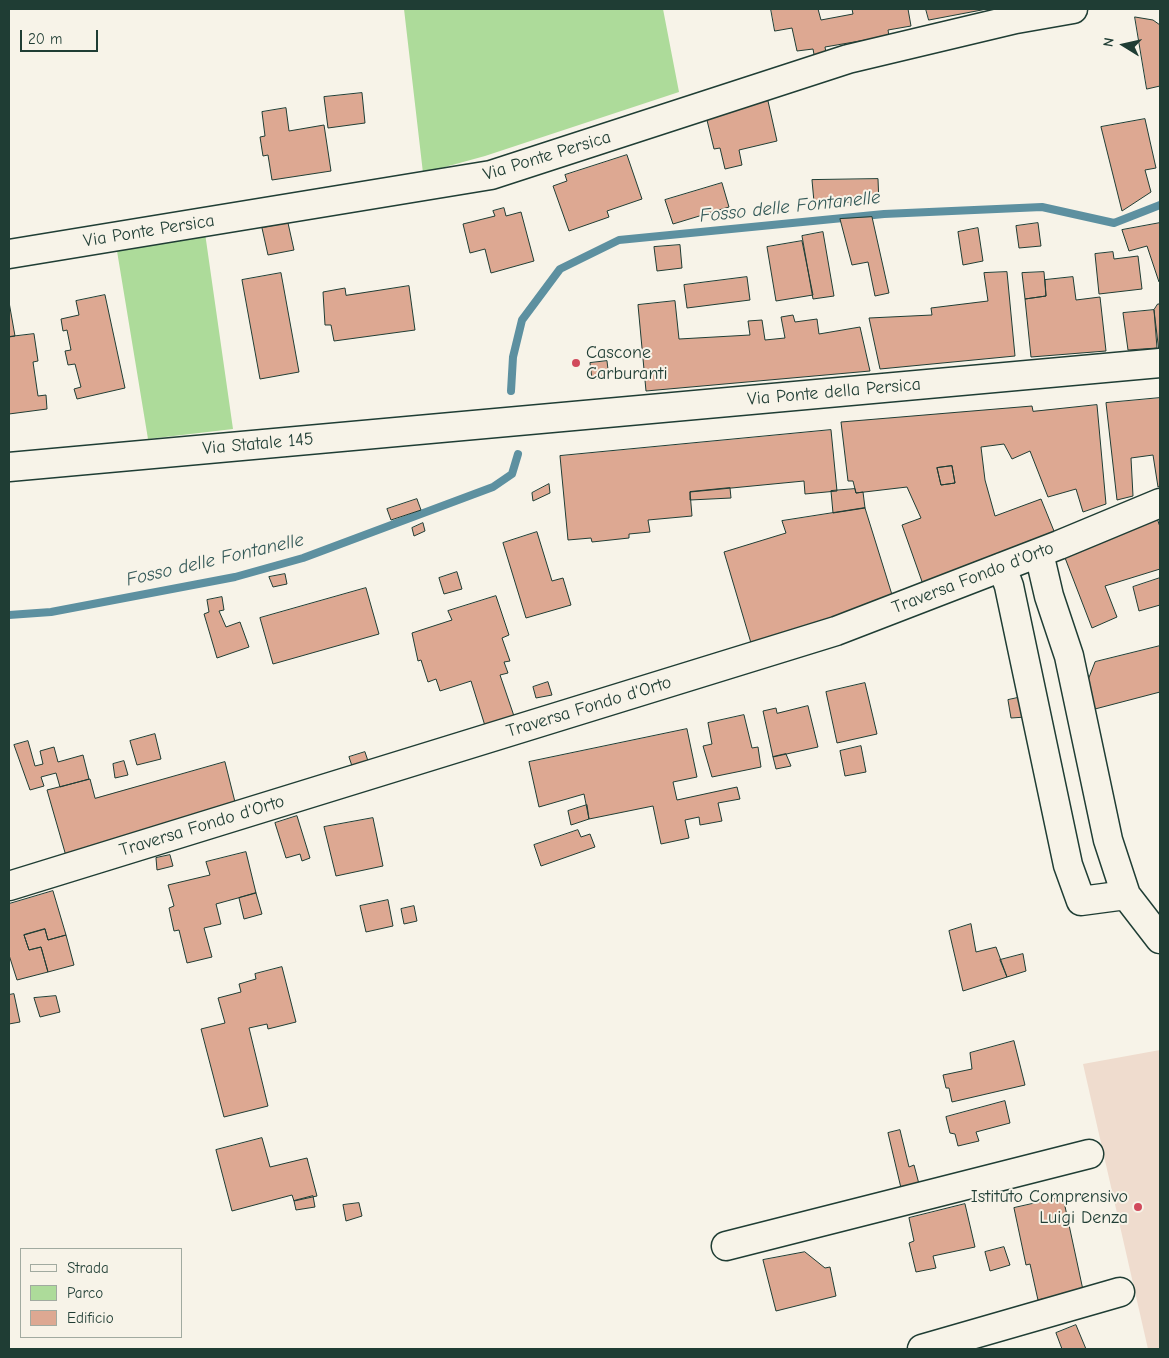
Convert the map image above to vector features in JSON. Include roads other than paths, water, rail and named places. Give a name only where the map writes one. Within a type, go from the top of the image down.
[{"type":"street","name":"Via Ponte Persica","points":[[9,254],[491,175],[848,59],[1016,19],[1073,9]]},
{"type":"street","name":"Via Ponte della Persica","points":[[508,421],[1160,364]]},
{"type":"street","name":"Via Statale 145","points":[[9,467],[508,421]]},
{"type":"street","name":"Traversa Fondo d'Orto","points":[[9,886],[836,631],[1039,553],[1160,503]]},
{"type":"street","points":[[1039,553],[1049,596],[1069,656],[1108,840],[1126,894],[1160,939]]},
{"type":"street","points":[[1002,567],[1009,586],[1068,865],[1081,901],[1126,894]]},
{"type":"street","points":[[726,1246],[1090,1154]]},
{"type":"street","points":[[922,1349],[1120,1292]]},
{"type":"waterway","name":"Fosso delle Fontanelle","points":[[511,391],[513,357],[522,320],[560,269],[619,240],[884,214],[1042,207],[1114,223],[1160,205]]},
{"type":"waterway","name":"Fosso delle Fontanelle","points":[[9,615],[51,612],[235,577],[303,558],[493,487],[512,474],[518,454]]},
{"type":"place","name":"Cascone Carburanti","points":[[576,363]]},
{"type":"place","name":"Istituto Comprensivo Luigi Denza","points":[[1138,1207]]}]
